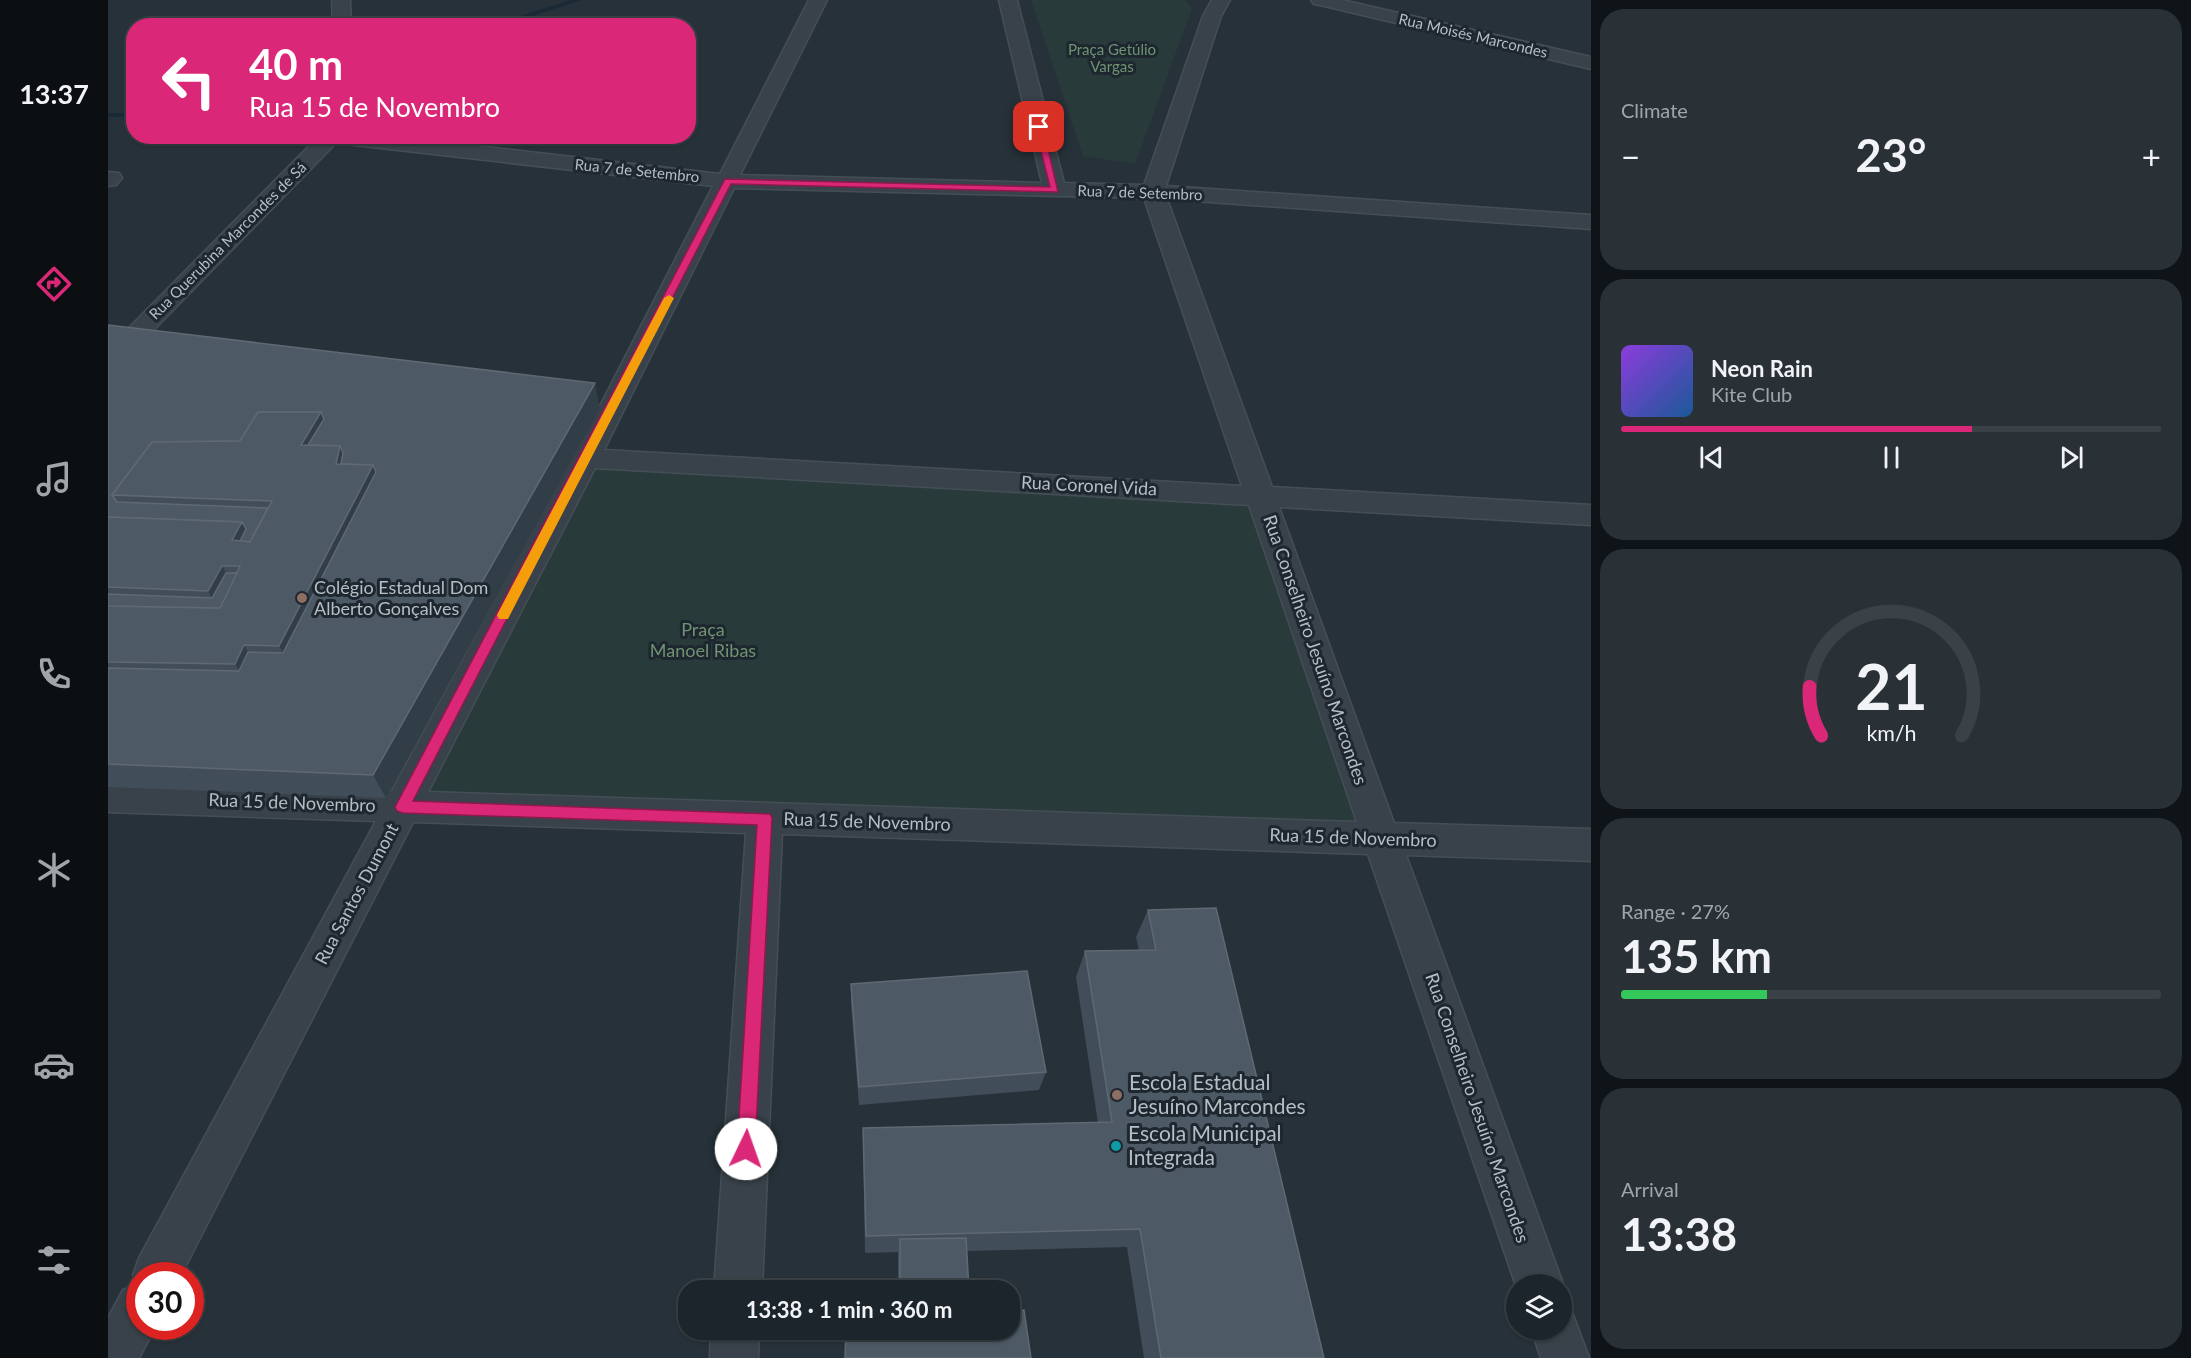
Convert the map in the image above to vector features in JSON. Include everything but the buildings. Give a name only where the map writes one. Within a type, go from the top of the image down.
[{"type":"street","points":[[341,0],[342,18]]},
{"type":"street","name":"Rua Santos Dumont","points":[[163,1262],[586,458],[600,407],[728,181],[818,0]]},
{"type":"street","points":[[1008,0],[1055,190]]},
{"type":"street","name":"Rua Moisés Marcondes","points":[[1320,0],[1591,63]]},
{"type":"street","points":[[1153,192],[1217,8],[1197,2]]},
{"type":"street","name":"Rua Querubina Marcondes de Sá","points":[[117,343],[323,144]]},
{"type":"street","name":"Rua 7 de Setembro","points":[[402,144],[728,181],[1153,192],[1591,222]]},
{"type":"street","name":"Rua Conselheiro Jesuíno Marcondes","points":[[1153,192],[1535,1274]]},
{"type":"street","points":[[117,343],[161,349]]},
{"type":"street","name":"Rua Coronel Vida","points":[[586,458],[1591,514]]},
{"type":"street","name":"Rua 15 de Novembro","points":[[108,797],[1591,845]]},
{"type":"street","points":[[739,1280],[765,818]]},
{"type":"street","points":[[734,1358],[735,1340]]},
{"type":"street","points":[[1559,1340],[1565,1358]]},
{"type":"green space","name":"Praça Getúlio Vargas","points":[[1031,0],[1185,0],[1192,9],[1135,164],[1083,156]]},
{"type":"green space","name":"Praça Manoel Ribas","points":[[592,468],[1255,498],[1364,830],[412,798]]},
{"type":"waterway","points":[[518,18],[578,0]]},
{"type":"waterway","points":[[108,115],[126,115]]},
{"type":"slow traffic","points":[[503,615],[669,298]]},
{"type":"place","name":"Colégio Estadual Dom Alberto Gonçalves","points":[[302,598]]},
{"type":"place","name":"Escola Estadual Jesuíno Marcondes","points":[[1117,1095]]},
{"type":"place","name":"Escola Municipal Integrada","points":[[1116,1146]]},
{"type":"route","points":[[746,1149],[765,818],[403,807],[728,181],[1055,190],[1039,127]]}]
